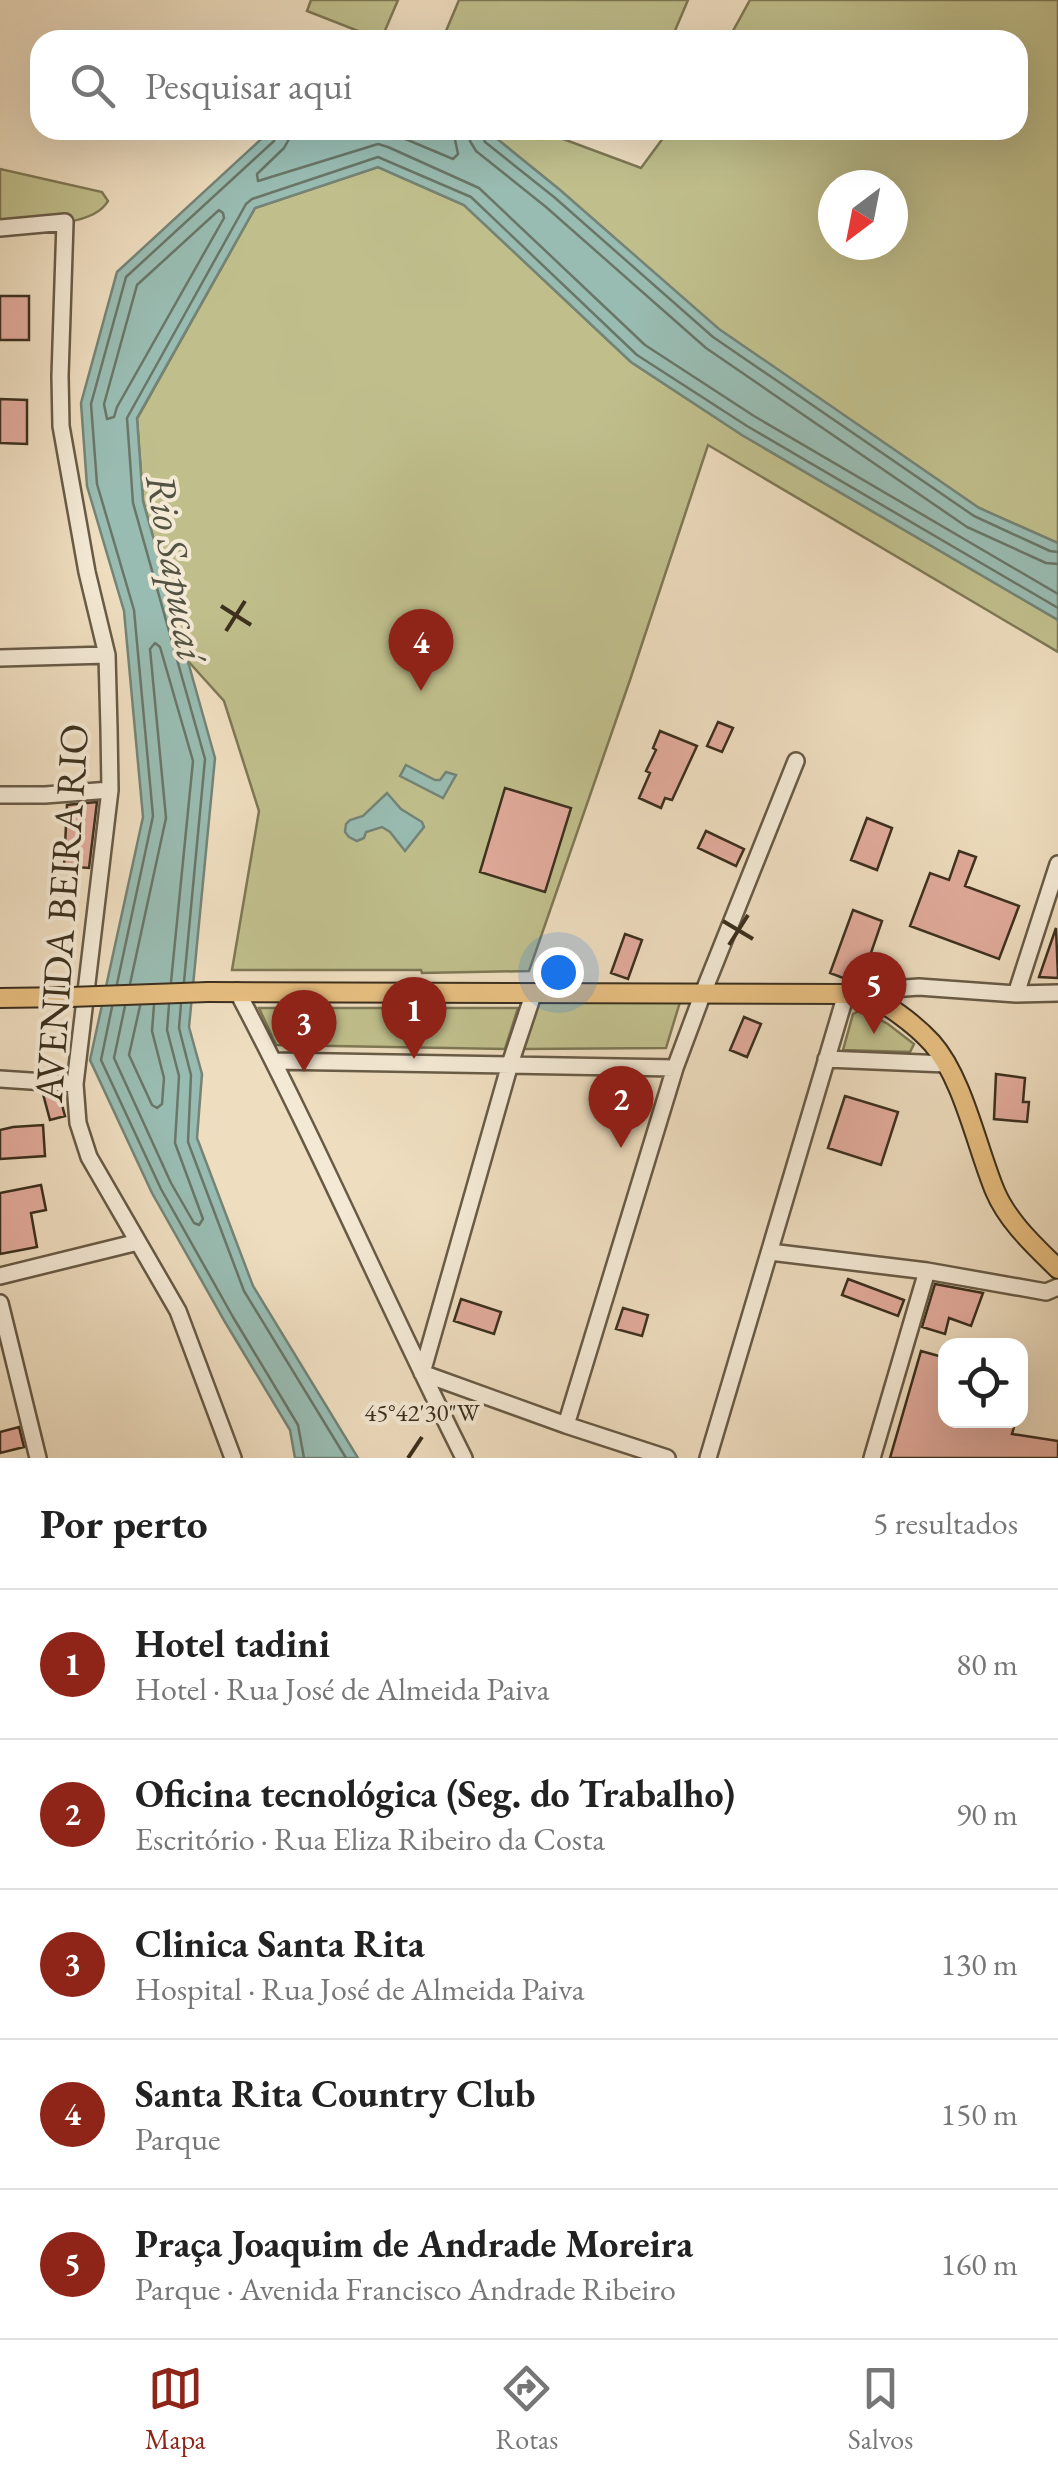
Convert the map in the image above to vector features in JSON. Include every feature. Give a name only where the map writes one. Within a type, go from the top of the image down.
[{"type":"main road","points":[[0,998],[238,991],[855,993],[910,1022],[932,1043],[946,1064],[996,1194],[1013,1221],[1058,1269]]},
{"type":"street","name":"AVENIDA BEIRA RIO","points":[[0,228],[66,222],[61,426],[106,656],[110,790],[75,1084],[78,1123],[89,1157],[178,1312],[233,1458]]},
{"type":"street","points":[[0,658],[106,656]]},
{"type":"street","points":[[566,1425],[675,1068],[796,761]]},
{"type":"street","points":[[0,794],[110,790]]},
{"type":"street","points":[[1016,994],[1058,864]]},
{"type":"street","points":[[708,1458],[826,1059],[855,993],[919,988],[1016,994],[1058,992]]},
{"type":"street","points":[[238,991],[464,1458]]},
{"type":"street","points":[[422,1374],[534,992]]},
{"type":"street","points":[[826,1059],[946,1064]]},
{"type":"street","points":[[274,1061],[675,1068]]},
{"type":"street","points":[[0,1079],[75,1084]]},
{"type":"street","points":[[0,1276],[138,1242]]},
{"type":"street","points":[[770,1252],[927,1271],[1046,1292],[1058,1287]]},
{"type":"street","points":[[872,1458],[927,1271]]},
{"type":"street","points":[[0,1303],[38,1458]]},
{"type":"street","points":[[422,1374],[667,1458]]},
{"type":"shaded area","points":[[311,0],[398,0],[385,30],[355,30],[307,11]]},
{"type":"shaded area","points":[[459,0],[688,0],[675,30],[446,30]]},
{"type":"shaded area","points":[[750,0],[1058,0],[1058,543],[979,508],[718,329],[498,140],[566,140],[641,168],[662,140],[1028,140],[1028,30],[734,30]]},
{"type":"shaded area","points":[[378,167],[464,205],[631,362],[742,435],[1058,620],[1058,652],[708,445],[529,971],[232,970],[259,811],[224,701],[187,660],[143,501],[137,419],[255,208]]},
{"type":"shaded area","points":[[0,169],[102,192],[108,201],[100,210],[74,221],[0,225]]},
{"type":"shaded area","points":[[539,1001],[680,1002],[666,1048],[523,1049]]},
{"type":"shaded area","points":[[259,1008],[518,1008],[505,1049],[276,1045]]},
{"type":"shaded area","points":[[861,1010],[914,1044],[910,1052],[843,1050],[853,1014]]},
{"type":"water","points":[[260,140],[498,140],[719,329],[979,508],[1058,543],[1058,620],[742,435],[631,362],[464,205],[378,167],[255,208],[137,418],[143,501],[215,758],[189,1027],[202,1074],[197,1138],[253,1286],[358,1458],[295,1458],[290,1430],[152,1193],[90,1060],[143,817],[124,611],[87,486],[81,403],[117,272]]},
{"type":"water","points":[[406,765],[435,780],[446,772],[456,775],[443,798],[400,776]]},
{"type":"water","points":[[387,793],[424,827],[405,851],[382,827],[366,832],[357,841],[345,832],[350,820],[363,816]]},
{"type":"building","points":[[0,296],[29,296],[29,340],[0,340]]},
{"type":"building","points":[[0,399],[27,400],[27,444],[0,443]]},
{"type":"building","points":[[718,722],[733,728],[722,752],[707,746]]},
{"type":"building","points":[[660,731],[697,746],[672,800],[665,798],[661,808],[639,798],[650,773],[646,771]]},
{"type":"building","points":[[505,788],[571,808],[545,892],[480,872]]},
{"type":"building","points":[[97,802],[89,868],[64,866],[67,805]]},
{"type":"building","points":[[867,818],[892,828],[877,870],[851,860]]},
{"type":"building","points":[[706,831],[744,849],[736,866],[698,848]]},
{"type":"building","points":[[959,851],[976,857],[965,886],[1019,906],[999,959],[910,926],[930,873],[949,880]]},
{"type":"building","points":[[853,910],[882,921],[862,979],[851,981],[830,973]]},
{"type":"building","points":[[1056,928],[1058,978],[1039,977]]},
{"type":"building","points":[[625,934],[642,940],[628,979],[611,973]]},
{"type":"building","points":[[744,1017],[761,1024],[747,1057],[730,1050]]},
{"type":"building","points":[[996,1074],[1025,1078],[1023,1102],[1029,1102],[1027,1122],[994,1119]]},
{"type":"building","points":[[43,1094],[59,1094],[65,1116],[50,1120]]},
{"type":"building","points":[[845,1096],[898,1112],[881,1165],[828,1148]]},
{"type":"building","points":[[43,1125],[45,1156],[0,1159],[0,1130]]},
{"type":"building","points":[[41,1185],[46,1210],[31,1213],[37,1247],[0,1254],[0,1193]]},
{"type":"building","points":[[848,1279],[904,1300],[898,1316],[842,1295]]},
{"type":"building","points":[[935,1284],[983,1293],[971,1326],[949,1318],[945,1334],[922,1327]]},
{"type":"building","points":[[461,1299],[501,1312],[494,1334],[454,1321]]},
{"type":"building","points":[[623,1308],[648,1315],[642,1336],[616,1329]]},
{"type":"building","points":[[921,1351],[938,1356],[938,1428],[1014,1428],[1012,1434],[1058,1441],[1058,1458],[890,1458]]},
{"type":"building","points":[[19,1427],[24,1447],[0,1453],[0,1432]]},
{"type":"place","name":"Santa Rita Country Club","points":[[421,691]]},
{"type":"place","name":"Praça Joaquim de Andrade Moreira","points":[[874,1034]]},
{"type":"place","name":"Hotel tadini","points":[[414,1059]]},
{"type":"place","name":"Clinica Santa Rita","points":[[304,1072]]},
{"type":"place","name":"Oficina tecnológica (Seg. do Trabalho)","points":[[621,1148]]},
{"type":"water label","name":"Rio Sapucaí","points":[[177,567]]}]
